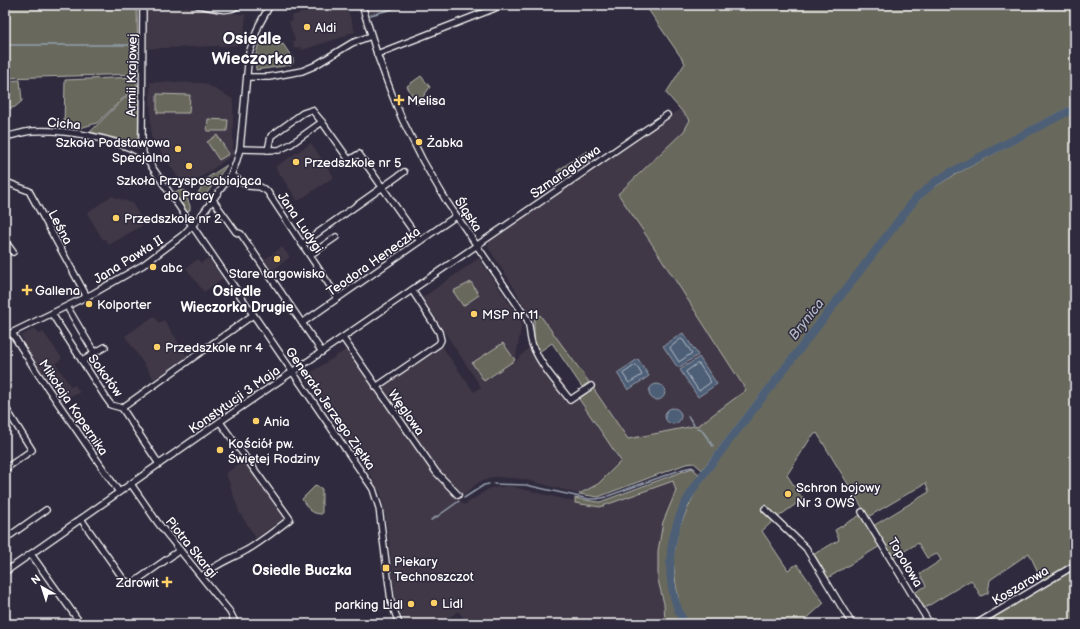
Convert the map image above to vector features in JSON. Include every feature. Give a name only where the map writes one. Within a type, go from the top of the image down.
[{"type":"street","name":"Armii Krajowej","points":[[143,5],[143,154]]},
{"type":"street","points":[[198,5],[223,10],[231,10],[239,5]]},
{"type":"street","name":"Jana Pawła II","points":[[5,336],[87,297],[143,265],[183,236],[213,200],[231,175],[240,149],[249,53],[259,25],[270,5]]},
{"type":"street","name":"Śląska","points":[[362,5],[376,54],[402,119],[426,166],[456,216],[524,314],[529,324],[532,345],[544,366],[570,400],[591,386]]},
{"type":"street","points":[[376,54],[503,5]]},
{"type":"street","points":[[246,77],[269,77],[302,71],[314,66],[345,46],[371,36]]},
{"type":"street","points":[[268,150],[271,136],[303,113],[312,110],[349,160],[359,154],[420,241]]},
{"type":"street","name":"Szmaragdowa","points":[[477,245],[666,115]]},
{"type":"street","points":[[240,149],[279,150],[285,148],[322,122]]},
{"type":"street","name":"Cicha","points":[[5,137],[32,131],[76,134],[115,142],[143,154]]},
{"type":"street","points":[[143,154],[192,226]]},
{"type":"street","points":[[302,244],[404,172]]},
{"type":"street","name":"Jana Ludygi","points":[[231,175],[248,186],[260,187],[267,191],[338,298]]},
{"type":"street","name":"Leśna","points":[[5,181],[29,191],[87,297]]},
{"type":"street","points":[[213,200],[236,232],[241,234],[322,352]]},
{"type":"street","name":"Teodora Heneczka","points":[[302,323],[456,216]]},
{"type":"street","name":"Generała Jerzego Ziętka","points":[[192,226],[369,484],[377,498],[391,601],[399,624]]},
{"type":"street","points":[[310,255],[336,236]]},
{"type":"street","points":[[5,241],[13,252]]},
{"type":"street","name":"Konstytucji 3 Maja","points":[[5,572],[477,245]]},
{"type":"street","points":[[376,387],[439,344],[442,340],[440,332],[412,290]]},
{"type":"street","points":[[70,310],[94,353]]},
{"type":"street","name":"Sokołów","points":[[52,314],[111,405],[122,408],[159,464]]},
{"type":"street","points":[[122,408],[253,316]]},
{"type":"street","name":"Mikołaja Kopernika","points":[[12,333],[39,376],[119,492]]},
{"type":"street","name":"Węglowa","points":[[343,338],[436,472],[458,495]]},
{"type":"street","points":[[82,361],[105,347]]},
{"type":"street","points":[[5,407],[32,450],[5,468]]},
{"type":"street","points":[[202,576],[219,563],[258,543],[290,519],[220,422]]},
{"type":"street","name":"Piotra Skargi","points":[[131,484],[158,523],[230,612],[236,624]]},
{"type":"street","points":[[5,539],[46,510]]},
{"type":"street","points":[[765,510],[806,548],[852,624]]},
{"type":"street","name":"Topolowa","points":[[862,512],[930,624]]},
{"type":"street","points":[[81,518],[124,580],[129,583],[133,583],[180,550]]},
{"type":"street","points":[[31,554],[81,624]]},
{"type":"street","name":"Koszarowa","points":[[976,624],[1075,565]]},
{"type":"street","points":[[5,618],[9,624]]},
{"type":"shaded area","points":[[137,5],[187,5],[246,15],[243,45],[138,49]]},
{"type":"shaded area","points":[[327,5],[346,5],[355,32],[302,50],[301,47],[294,49],[293,41],[295,40],[289,22],[292,21],[291,16]]},
{"type":"shaded area","points":[[366,5],[405,5],[370,14]]},
{"type":"shaded area","points":[[150,82],[204,83],[233,99],[233,155],[185,188],[151,137]]},
{"type":"shaded area","points":[[680,109],[690,119],[684,131],[618,194],[746,390],[699,425],[628,439],[593,388],[579,399],[621,461],[598,484],[579,494],[523,479],[495,477],[479,482],[463,495],[437,469],[378,383],[438,341],[474,392],[481,387],[422,298],[479,258],[522,323],[515,362],[534,342],[546,362],[572,395],[588,382],[540,316],[534,320],[527,311],[488,247],[490,241]]},
{"type":"shaded area","points":[[311,143],[334,177],[298,201],[275,167]]},
{"type":"shaded area","name":"Przedszkole nr 2","points":[[111,196],[132,203],[145,224],[109,245],[105,239],[103,240],[87,213]]},
{"type":"shaded area","name":"Stare targowisko","points":[[282,247],[290,257],[272,271],[264,260]]},
{"type":"shaded area","points":[[208,258],[223,278],[204,292],[186,268],[198,259],[201,263]]},
{"type":"shaded area","name":"Przedszkole nr 4","points":[[154,316],[159,323],[164,320],[188,357],[154,379],[125,336]]},
{"type":"shaded area","points":[[35,328],[39,334],[43,332],[62,358],[56,364],[71,387],[75,385],[79,391],[79,393],[74,394],[61,403],[21,343],[24,341],[21,336]]},
{"type":"shaded area","points":[[347,349],[432,471],[464,505],[490,488],[510,486],[596,507],[673,481],[676,491],[663,522],[658,580],[664,604],[665,624],[468,624],[458,611],[441,624],[405,624],[396,601],[387,524],[381,494],[373,479],[304,377]]},
{"type":"shaded area","points":[[244,460],[284,518],[256,538],[239,512],[226,473]]},
{"type":"green space","points":[[5,5],[137,5],[138,74],[5,78]]},
{"type":"green space","points":[[645,5],[1075,5],[1075,104],[938,176],[914,196],[702,470],[694,463],[686,464],[598,497],[579,494],[598,484],[621,461],[579,399],[593,388],[628,439],[699,425],[746,390],[618,194],[684,131],[690,120],[666,93],[685,63]]},
{"type":"green space","points":[[270,41],[278,46],[283,44],[293,59],[293,63],[291,65],[256,70],[255,58],[259,42]]},
{"type":"green space","points":[[421,76],[430,87],[417,105],[407,86]]},
{"type":"green space","points":[[137,77],[137,85],[97,123],[80,128],[64,126],[65,80]]},
{"type":"green space","points":[[20,80],[22,101],[15,107],[5,110],[5,81]]},
{"type":"green space","points":[[139,84],[138,146],[119,139],[90,132]]},
{"type":"green space","points":[[157,94],[190,95],[189,113],[157,113]]},
{"type":"green space","points":[[1075,109],[1075,563],[1043,583],[1029,553],[990,580],[988,593],[981,596],[971,580],[923,609],[914,593],[926,586],[920,574],[941,560],[937,554],[927,558],[918,543],[893,558],[873,526],[929,492],[926,483],[868,517],[817,433],[812,436],[787,475],[803,499],[778,517],[766,506],[762,510],[773,521],[762,531],[788,570],[797,564],[824,603],[801,624],[688,624],[680,608],[673,560],[678,530],[696,490],[725,451],[915,204],[931,189],[956,174]]},
{"type":"green space","points":[[208,119],[228,120],[227,131],[207,131]]},
{"type":"green space","points":[[217,135],[229,154],[219,160],[207,142]]},
{"type":"green space","points":[[587,151],[593,159],[562,179],[557,171]]},
{"type":"green space","points":[[227,165],[204,197],[198,193],[207,178]]},
{"type":"green space","points":[[184,190],[190,206],[190,210],[187,212],[174,192]]},
{"type":"green space","points":[[471,282],[479,295],[463,306],[453,291]]},
{"type":"green space","points":[[540,315],[589,382],[582,387],[552,343],[539,352],[534,342],[534,320]]},
{"type":"green space","points":[[503,343],[515,360],[484,381],[472,363]]},
{"type":"green space","points":[[692,468],[699,474],[677,515],[672,534],[669,560],[671,586],[683,624],[665,624],[664,604],[658,580],[658,551],[663,522],[676,491],[673,481],[600,507],[575,503],[575,498],[600,502]]},
{"type":"green space","points":[[316,485],[322,489],[322,514],[315,513],[310,510],[302,499]]},
{"type":"green space","points":[[862,514],[880,546],[828,578],[814,554],[839,540],[835,530]]},
{"type":"green space","points":[[1075,567],[1075,624],[986,624],[985,622]]},
{"type":"water","points":[[683,333],[698,355],[678,368],[663,346]]},
{"type":"water","points":[[699,357],[717,384],[698,397],[680,370]]},
{"type":"water","points":[[638,359],[649,376],[628,390],[617,373]]},
{"type":"water","points":[[654,384],[660,384],[665,389],[663,398],[660,400],[654,400],[649,395],[649,389]]},
{"type":"water","points":[[670,408],[676,408],[681,413],[679,422],[676,424],[670,424],[665,419],[665,413]]},
{"type":"waterway","points":[[371,15],[406,5]]},
{"type":"waterway","points":[[5,45],[139,45]]},
{"type":"waterway","name":"Brynica","points":[[685,624],[678,610],[671,581],[670,566],[673,537],[683,508],[709,467],[916,198],[935,182],[951,172],[1075,108]]},
{"type":"waterway","points":[[688,416],[694,425]]},
{"type":"waterway","points":[[697,428],[701,429],[713,446]]},
{"type":"waterway","points":[[608,496],[683,469],[692,467],[695,469]]},
{"type":"waterway","points":[[464,498],[484,485],[489,484]]},
{"type":"waterway","points":[[494,484],[526,485],[589,499],[606,497]]},
{"type":"waterway","points":[[431,520],[459,501]]},
{"type":"place","name":"Aldi","points":[[307,27]]},
{"type":"place","name":"Melisa","points":[[399,100]]},
{"type":"place","name":"Żabka","points":[[419,142]]},
{"type":"place","name":"Szkoła Podstawowa Specjalna","points":[[178,149]]},
{"type":"place","name":"Przedszkole nr 5","points":[[296,162]]},
{"type":"place","name":"Szkoła Przysposabiająca do Pracy","points":[[189,166]]},
{"type":"place","name":"Przedszkole nr 2","points":[[116,218]]},
{"type":"place","name":"Stare targowisko","points":[[277,259]]},
{"type":"place","name":"abc","points":[[153,267]]},
{"type":"place","name":"Gallena","points":[[27,290]]},
{"type":"place","name":"Kolporter","points":[[89,304]]},
{"type":"place","name":"MSP nr 11","points":[[474,314]]},
{"type":"place","name":"Przedszkole nr 4","points":[[157,347]]},
{"type":"place","name":"Ania","points":[[256,421]]},
{"type":"place","name":"Kościół pw. Świętej Rodziny","points":[[220,450]]},
{"type":"place","name":"Schron bojowy Nr 3 OWŚ","points":[[788,494]]},
{"type":"place","name":"Piekary Technoszczot","points":[[386,568]]},
{"type":"place","name":"Zdrowit","points":[[167,582]]},
{"type":"place","name":"Lidl","points":[[434,603]]},
{"type":"place","name":"parking Lidl","points":[[411,604]]},
{"type":"district","name":"Osiedle Wieczorka","points":[[252,48]]},
{"type":"district","name":"Osiedle Wieczorka Drugie","points":[[237,300]]},
{"type":"district","name":"Osiedle Buczka","points":[[302,570]]}]
